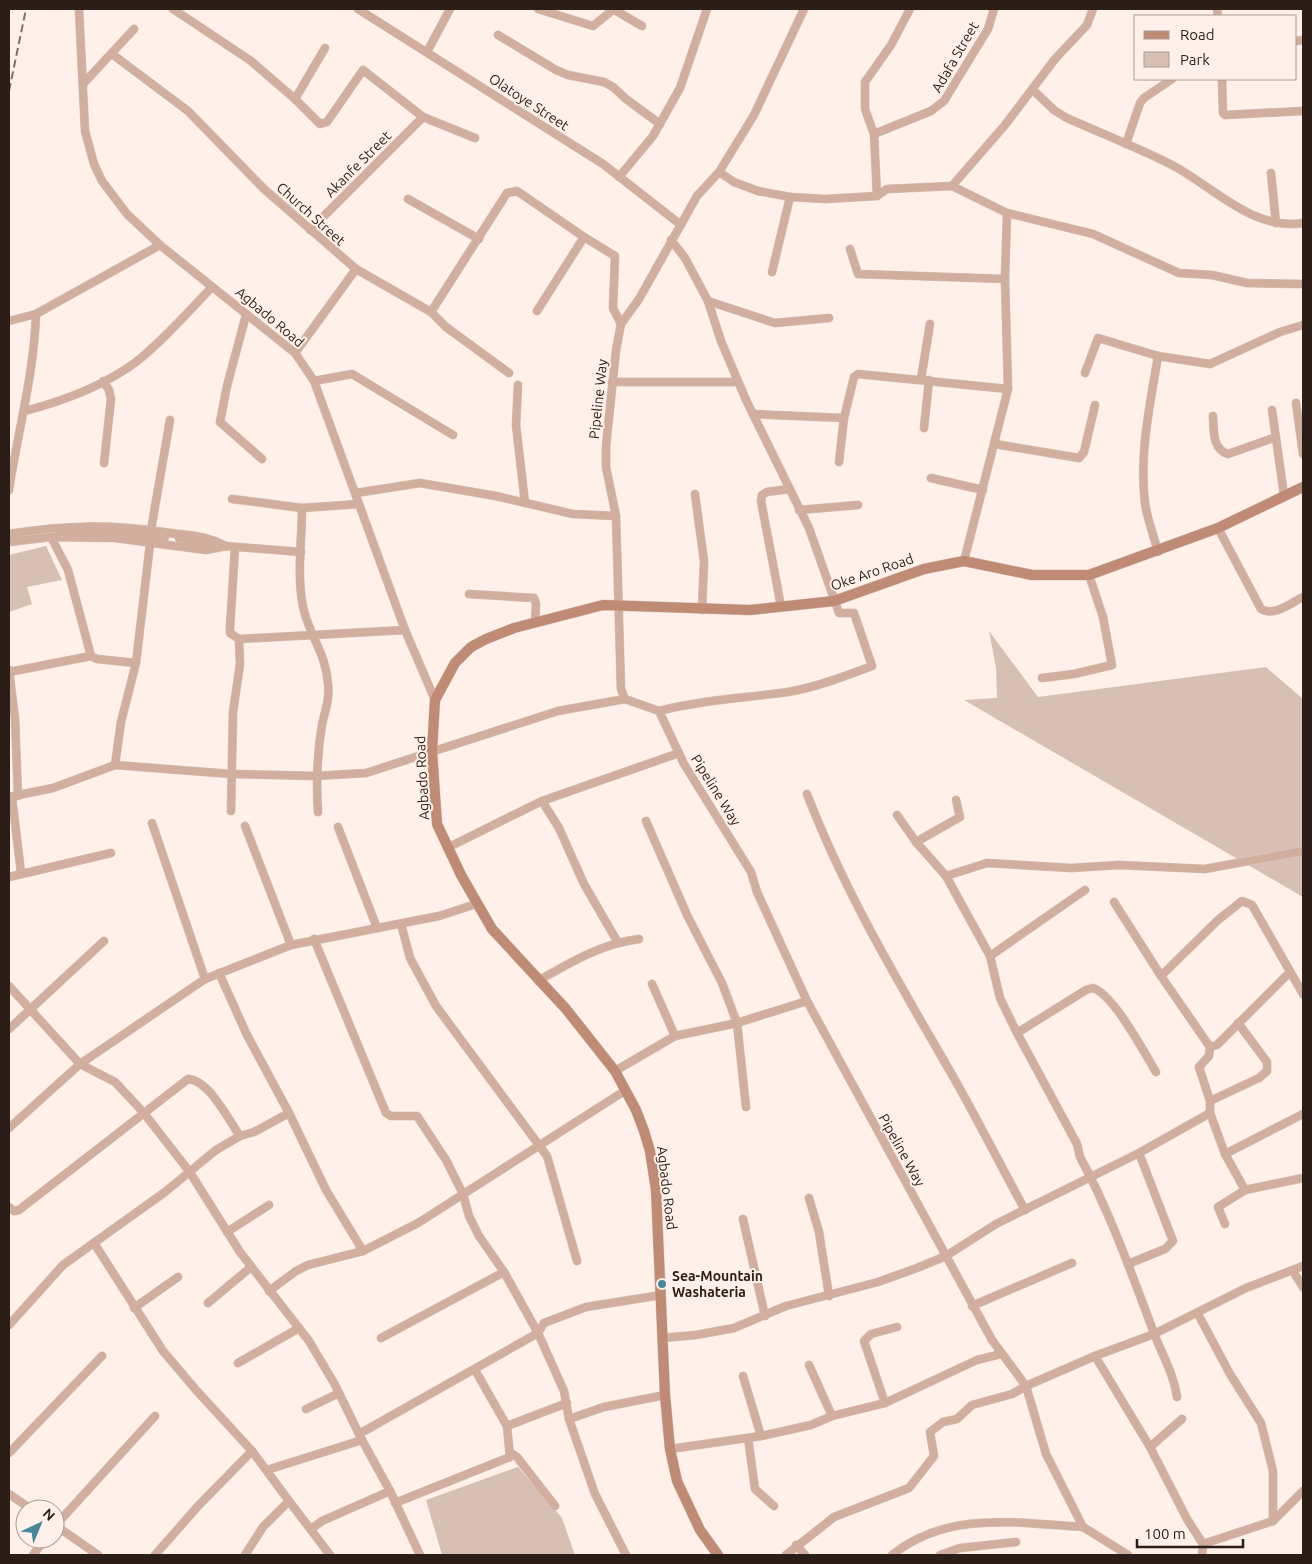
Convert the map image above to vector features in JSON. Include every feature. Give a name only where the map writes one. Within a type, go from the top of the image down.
[{"type":"main road","name":"Oke Aro Road","points":[[436,700],[455,663],[471,647],[486,639],[535,623],[594,607],[618,604],[702,610],[750,610],[834,602],[924,568],[964,561],[1032,575],[1089,576],[1158,552],[1188,538],[1218,528],[1303,487]]},
{"type":"main road","name":"Agbado Road","points":[[436,700],[432,751],[437,824],[447,848],[476,904],[492,929],[538,981],[566,1008],[615,1071],[636,1110],[650,1150],[656,1190],[665,1395],[670,1449],[677,1481],[700,1530],[718,1555]]},
{"type":"street","name":"Agbado Road","points":[[79,9],[85,130],[94,164],[102,181],[126,214],[160,245],[295,354],[314,381],[405,630],[436,700]]},
{"type":"street","points":[[173,9],[251,61],[295,99],[316,122],[324,124],[364,70],[423,117],[475,138]]},
{"type":"street","points":[[427,52],[450,9]]},
{"type":"street","points":[[541,9],[593,26],[614,9],[642,26]]},
{"type":"street","points":[[619,177],[660,124],[680,88],[707,9]]},
{"type":"street","name":"Pipeline Way","points":[[625,699],[620,683],[621,643],[616,516],[606,460],[607,422],[621,324],[645,288],[671,240],[704,186],[718,172],[760,104],[804,9]]},
{"type":"street","points":[[877,196],[874,134],[865,109],[865,82],[891,45],[910,9]]},
{"type":"street","name":"Adafa Street","points":[[874,134],[931,111],[944,101],[988,29],[994,9]]},
{"type":"street","points":[[952,186],[1033,90],[1055,59],[1087,25],[1093,9]]},
{"type":"street","name":"Olatoye Street","points":[[364,10],[619,177],[681,225]]},
{"type":"street","points":[[83,84],[134,29]]},
{"type":"street","points":[[498,35],[556,70],[568,75],[604,82],[660,124]]},
{"type":"street","points":[[295,99],[325,48]]},
{"type":"street","name":"Church Street","points":[[112,54],[188,111],[264,188],[356,270],[431,312],[446,327],[509,373]]},
{"type":"street","points":[[1126,144],[1140,103],[1144,98],[1171,80]]},
{"type":"street","points":[[1222,80],[1223,113],[1225,116],[1303,111]]},
{"type":"street","points":[[1033,90],[1054,110],[1065,117],[1176,167],[1232,204],[1276,223],[1303,223]]},
{"type":"street","name":"Akanfe Street","points":[[310,230],[423,117]]},
{"type":"street","points":[[718,172],[746,188],[790,197],[826,199],[877,196],[887,189],[952,186],[1007,213],[1094,234],[1179,273],[1212,275],[1247,283],[1303,284]]},
{"type":"street","points":[[1271,173],[1276,223]]},
{"type":"street","points":[[431,312],[507,193],[512,190],[517,191],[615,256],[612,308],[621,324]]},
{"type":"street","points":[[772,272],[790,197]]},
{"type":"street","points":[[408,199],[479,239]]},
{"type":"street","points":[[964,561],[1008,389],[1005,279],[1007,213]]},
{"type":"street","points":[[537,311],[584,237]]},
{"type":"street","points":[[13,797],[52,788],[115,765],[231,774],[316,776],[366,772],[558,711],[625,699],[660,711],[690,704],[790,692],[832,682],[872,666],[854,613],[839,613],[834,602],[818,550],[738,382],[721,340],[708,300],[685,258],[671,240]]},
{"type":"street","points":[[9,321],[36,314],[160,245]]},
{"type":"street","points":[[850,249],[858,274],[1005,279]]},
{"type":"street","points":[[295,354],[356,270]]},
{"type":"street","points":[[25,410],[57,402],[103,381],[136,362],[212,287]]},
{"type":"street","points":[[708,300],[775,323],[829,318]]},
{"type":"street","points":[[9,490],[15,451],[25,410],[35,344],[36,314]]},
{"type":"street","points":[[246,316],[227,386],[220,422],[262,459]]},
{"type":"street","points":[[921,379],[930,324]]},
{"type":"street","points":[[1085,373],[1098,338],[1158,356],[1210,364],[1280,332],[1303,325]]},
{"type":"street","points":[[1158,356],[1143,447],[1145,505],[1158,552]]},
{"type":"street","points":[[314,381],[352,374],[453,435]]},
{"type":"street","points":[[839,462],[844,418],[854,377],[858,374],[1008,389]]},
{"type":"street","points":[[924,428],[929,380]]},
{"type":"street","points":[[103,381],[109,390],[111,399],[104,463]]},
{"type":"street","points":[[612,382],[738,382]]},
{"type":"street","points":[[518,385],[516,425],[525,503]]},
{"type":"street","points":[[1296,403],[1303,454]]},
{"type":"street","points":[[995,444],[1079,458],[1084,452],[1094,404]]},
{"type":"street","points":[[1272,410],[1284,495]]},
{"type":"street","points":[[753,414],[844,418]]},
{"type":"street","points":[[1213,416],[1216,445],[1220,451],[1228,454],[1276,437]]},
{"type":"street","points":[[151,530],[170,420]]},
{"type":"street","points":[[931,478],[983,490]]},
{"type":"street","points":[[356,493],[420,482],[573,514],[616,516]]},
{"type":"street","points":[[781,606],[761,501],[762,495],[767,492],[789,489]]},
{"type":"street","points":[[695,494],[704,561],[702,610]]},
{"type":"street","points":[[232,499],[302,508],[359,504]]},
{"type":"street","points":[[800,510],[858,505]]},
{"type":"street","points":[[302,508],[301,585],[304,611],[325,658],[328,684],[327,711],[322,723],[316,776],[318,812]]},
{"type":"street","points":[[9,534],[49,527],[76,525],[207,536],[226,546]]},
{"type":"street","points":[[1218,528],[1261,609],[1272,612],[1303,598]]},
{"type":"street","points":[[9,538],[110,532],[177,538],[235,547],[302,552]]},
{"type":"street","points":[[9,542],[51,537],[115,538],[206,550],[226,546]]},
{"type":"street","points":[[51,537],[68,570],[91,656]]},
{"type":"street","points":[[115,765],[122,722],[136,664],[150,544]]},
{"type":"street","points":[[235,547],[230,633],[238,639],[405,630]]},
{"type":"street","points":[[1042,678],[1074,674],[1112,665],[1103,617],[1089,576]]},
{"type":"street","points":[[469,594],[534,598],[536,604],[535,623]]},
{"type":"street","points":[[231,812],[234,712],[240,664],[238,639]]},
{"type":"street","points":[[21,873],[13,797],[15,719],[9,671],[91,656],[97,659],[136,664]]},
{"type":"street","name":"Pipeline Way","points":[[660,711],[679,753],[751,872],[758,892],[807,1001],[972,1306],[1000,1354],[1026,1386],[1046,1454],[1083,1527]]},
{"type":"street","points":[[447,848],[542,801],[679,753]]},
{"type":"street","points":[[806,794],[844,884],[890,969],[953,1075],[1025,1210]]},
{"type":"street","points":[[916,842],[960,817],[956,800]]},
{"type":"street","points":[[542,801],[559,828],[584,884],[617,941]]},
{"type":"street","points":[[897,815],[916,842],[946,876],[990,956],[1000,998],[1077,1144],[1080,1157],[1128,1264],[1154,1334],[1174,1379],[1177,1397]]},
{"type":"street","points":[[646,821],[687,915],[722,983],[738,1023],[746,1107]]},
{"type":"street","points":[[152,822],[205,979]]},
{"type":"street","points":[[245,826],[291,945]]},
{"type":"street","points":[[338,827],[377,928]]},
{"type":"street","points":[[946,876],[987,864],[1071,868],[1119,865],[1205,869],[1303,851]]},
{"type":"street","points":[[9,877],[111,853]]},
{"type":"street","points":[[990,956],[1085,890]]},
{"type":"street","points":[[1161,976],[1218,920],[1242,901],[1252,905],[1303,994]]},
{"type":"street","points":[[1114,902],[1161,976],[1210,1047],[1209,1056],[1199,1067],[1210,1101],[1210,1113],[1225,1154],[1245,1190]]},
{"type":"street","points":[[9,1128],[80,1064],[205,979],[291,945],[439,916],[476,904]]},
{"type":"street","points":[[400,924],[410,958],[436,1006],[550,1162],[577,1261]]},
{"type":"street","points":[[538,981],[563,966],[617,941],[639,939]]},
{"type":"street","points":[[314,940],[386,1113],[391,1116],[417,1116],[446,1160],[463,1194],[469,1216],[479,1236],[504,1272],[538,1333],[567,1403],[569,1418],[595,1494],[626,1555]]},
{"type":"street","points":[[9,1029],[104,941]]},
{"type":"street","points":[[1210,1047],[1218,1044],[1290,972]]},
{"type":"street","points":[[219,973],[247,1035],[289,1113],[326,1190],[363,1251]]},
{"type":"street","points":[[652,984],[675,1036]]},
{"type":"street","points":[[9,986],[80,1064],[115,1082],[143,1112],[189,1171],[251,1267],[299,1328],[339,1393],[360,1437],[390,1491],[420,1555]]},
{"type":"street","points":[[1017,1033],[1086,990],[1093,988],[1098,990],[1113,1005],[1156,1072]]},
{"type":"street","points":[[615,1071],[675,1036],[738,1023],[807,1001]]},
{"type":"street","points":[[1210,1101],[1260,1078],[1267,1071],[1268,1062],[1238,1023]]},
{"type":"street","points":[[9,1206],[14,1211],[19,1210],[188,1079],[197,1079],[206,1086],[240,1136]]},
{"type":"street","points":[[269,1291],[296,1271],[308,1265],[363,1251],[418,1223],[626,1090]]},
{"type":"street","points":[[9,1325],[63,1265],[165,1192],[216,1150],[240,1136],[254,1132],[289,1113]]},
{"type":"street","points":[[662,1338],[696,1336],[734,1328],[786,1306],[878,1282],[946,1256],[996,1224],[1139,1153],[1210,1113]]},
{"type":"street","points":[[1225,1154],[1303,1114]]},
{"type":"street","points":[[1128,1264],[1165,1249],[1173,1241],[1139,1153]]},
{"type":"street","points":[[1225,1224],[1218,1207],[1245,1190],[1303,1178]]},
{"type":"street","points":[[809,1198],[820,1232],[828,1296]]},
{"type":"street","points":[[227,1232],[268,1205]]},
{"type":"street","points":[[743,1219],[764,1316]]},
{"type":"street","points":[[94,1243],[134,1308],[163,1350],[252,1451],[330,1555]]},
{"type":"street","points":[[972,1306],[1072,1263]]},
{"type":"street","points":[[786,1555],[796,1545],[834,1517],[912,1486],[934,1456],[930,1432],[942,1422],[957,1418],[972,1405],[1012,1394],[1095,1356],[1154,1334],[1198,1314],[1246,1288],[1303,1266]]},
{"type":"street","points":[[208,1303],[251,1267]]},
{"type":"street","points":[[1293,1271],[1303,1287]]},
{"type":"street","points":[[381,1338],[504,1272]]},
{"type":"street","points":[[134,1308],[178,1277]]},
{"type":"street","points":[[267,1470],[360,1437],[538,1333],[544,1322],[586,1307],[661,1294]]},
{"type":"street","points":[[1198,1314],[1230,1374],[1261,1423],[1273,1471],[1273,1521]]},
{"type":"street","points":[[885,1403],[864,1341],[871,1334],[897,1327]]},
{"type":"street","points":[[238,1363],[299,1328]]},
{"type":"street","points":[[670,1449],[762,1436],[811,1425],[832,1416],[885,1403],[978,1360],[1000,1354]]},
{"type":"street","points":[[9,1453],[102,1356]]},
{"type":"street","points":[[1095,1356],[1150,1447],[1187,1519],[1204,1544],[1202,1555]]},
{"type":"street","points":[[809,1365],[832,1416]]},
{"type":"street","points":[[395,1503],[510,1458],[507,1426],[475,1370]]},
{"type":"street","points":[[743,1376],[762,1436]]},
{"type":"street","points":[[306,1409],[339,1393]]},
{"type":"street","points":[[569,1418],[604,1407],[665,1395]]},
{"type":"street","points":[[507,1426],[567,1403]]},
{"type":"street","points":[[65,1514],[156,1416]]},
{"type":"street","points":[[1150,1447],[1182,1419]]},
{"type":"street","points":[[748,1438],[756,1489],[774,1506]]},
{"type":"street","points":[[156,1555],[199,1505],[252,1451]]},
{"type":"street","points":[[511,1453],[555,1506]]},
{"type":"street","points":[[312,1529],[322,1521],[390,1491]]},
{"type":"street","points":[[1204,1544],[1273,1521],[1303,1491]]},
{"type":"street","points":[[245,1555],[263,1527],[288,1501]]},
{"type":"street","points":[[892,1555],[928,1533],[968,1522],[1083,1527],[1128,1555]]},
{"type":"street","points":[[65,1532],[98,1555]]},
{"type":"street","points":[[940,1555],[960,1548],[1016,1542]]},
{"type":"street","points":[[796,1545],[805,1555]]},
{"type":"green space","points":[[46,546],[62,580],[27,587],[32,604],[9,612],[9,555]]},
{"type":"green space","points":[[989,631],[1038,697],[1266,667],[1303,699],[1303,897],[964,700],[997,698],[996,668]]},
{"type":"green space","points":[[518,1467],[562,1518],[575,1555],[442,1555],[426,1500]]},
{"type":"railway","points":[[9,91],[26,9]]},
{"type":"place","name":"Sea-Mountain Washateria","points":[[662,1284]]}]
